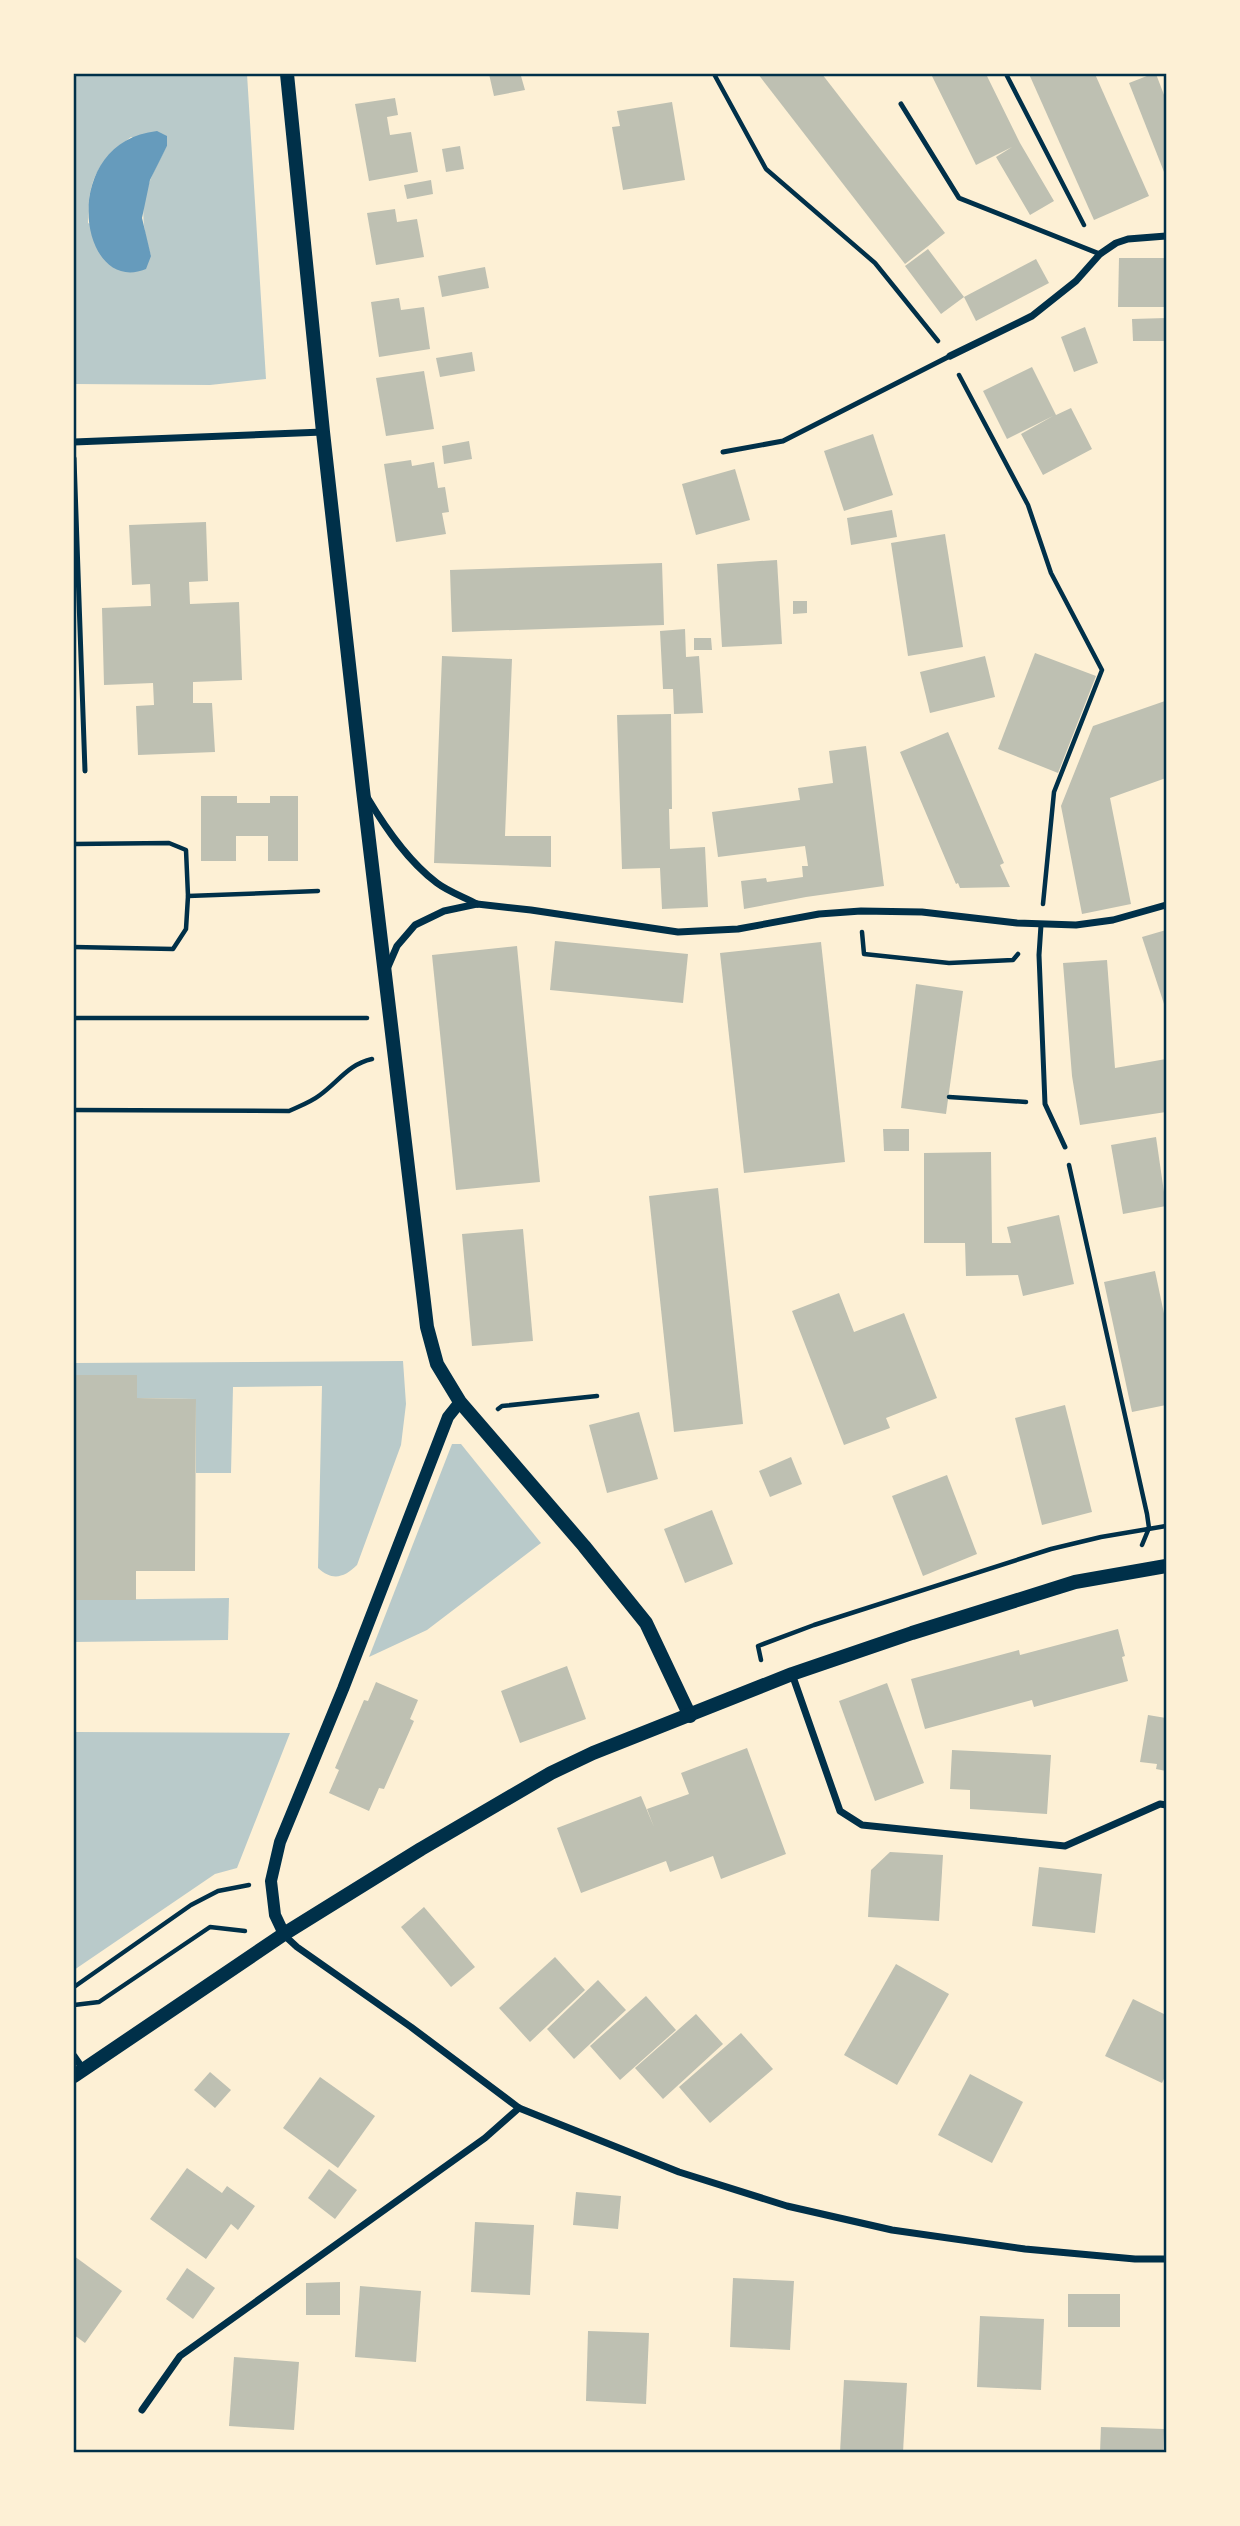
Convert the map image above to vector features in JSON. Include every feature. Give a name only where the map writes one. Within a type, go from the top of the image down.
[{"type":"main road","points":[[287,74],[323,432],[384,976],[427,1327],[437,1364],[460,1402],[593,1556],[646,1623],[690,1716]]},
{"type":"main road","points":[[78,2072],[284,1934],[431,1843],[551,1773],[593,1753],[792,1674],[1003,1604],[1075,1582],[1131,1570],[1167,1566]]},
{"type":"street","points":[[950,356],[1032,316],[1076,281],[1100,254],[1116,243],[1128,239],[1167,236]]},
{"type":"street","points":[[74,442],[323,432]]},
{"type":"street","points":[[363,790],[384,826],[416,864],[439,884],[477,904]]},
{"type":"street","points":[[384,976],[397,946],[415,925],[444,911],[477,904],[678,932],[738,929],[819,914],[861,911],[922,912],[1041,925],[1076,925],[1113,920],[1167,905]]},
{"type":"street","points":[[460,1402],[447,1416],[343,1689],[280,1842],[271,1881],[275,1915],[284,1934],[297,1947],[411,2027],[519,2109],[679,2172],[787,2206],[892,2230],[1011,2247],[1135,2259],[1167,2259]]},
{"type":"street","points":[[792,1674],[840,1811],[862,1825],[1065,1846],[1160,1804],[1167,1805]]},
{"type":"street","points":[[74,2056],[78,2072]]},
{"type":"street","points":[[142,2410],[180,2356],[485,2138],[519,2109]]},
{"type":"lane","points":[[901,104],[959,198],[1100,254]]},
{"type":"lane","points":[[723,452],[783,441],[950,356]]},
{"type":"lane","points":[[74,458],[85,771]]},
{"type":"lane","points":[[1041,925],[1039,955],[1045,1104],[1065,1147]]},
{"type":"path","points":[[714,74],[766,169],[875,263],[950,356],[1028,505],[1051,573],[1102,670],[1054,792],[1041,925]]},
{"type":"path","points":[[1006,74],[1100,254]]},
{"type":"path","points":[[74,844],[169,844],[186,850],[188,897],[186,929],[173,949],[74,947]]},
{"type":"path","points":[[188,897],[317,891]]},
{"type":"path","points":[[862,932],[863,954],[949,963],[1013,960]]},
{"type":"path","points":[[74,1018],[389,1018]]},
{"type":"path","points":[[74,1110],[289,1111],[321,1094],[358,1062],[393,1053]]},
{"type":"path","points":[[949,1097],[1045,1104]]},
{"type":"path","points":[[1065,1147],[1149,1528],[1131,1570]]},
{"type":"path","points":[[476,1422],[502,1406],[597,1396]]},
{"type":"path","points":[[768,1684],[758,1646],[998,1564],[1064,1546],[1149,1528],[1167,1527]]},
{"type":"path","points":[[74,1987],[191,1905],[218,1891],[271,1881]]},
{"type":"path","points":[[74,2005],[99,2002],[210,1927],[284,1934]]},
{"type":"shaded area","points":[[74,74],[247,74],[266,379],[210,385],[74,384]],"holes":[[[131,137],[167,146],[148,187],[143,212],[151,256],[88,223],[88,208],[96,174],[119,146]]]},
{"type":"shaded area","points":[[403,1361],[406,1404],[401,1445],[357,1565],[338,1576],[328,1575],[318,1568],[322,1386],[233,1387],[231,1473],[196,1473],[196,1399],[137,1398],[137,1375],[74,1375],[74,1363]]},
{"type":"shaded area","points":[[452,1444],[461,1444],[541,1543],[427,1630],[369,1657]]},
{"type":"shaded area","points":[[229,1598],[228,1640],[74,1642],[74,1600]]},
{"type":"shaded area","points":[[74,1732],[290,1733],[237,1868],[215,1874],[74,1970]]},
{"type":"water","points":[[157,131],[167,136],[167,146],[150,180],[142,218],[151,256],[146,269],[123,272],[105,261],[93,241],[89,215],[92,187],[104,161],[125,141]]},
{"type":"building","points":[[489,74],[527,74],[521,76],[525,90],[494,96]]},
{"type":"building","points":[[758,74],[822,74],[945,233],[905,264]]},
{"type":"building","points":[[931,74],[986,74],[1020,143],[1054,201],[1030,215],[996,157],[1012,147],[976,165]]},
{"type":"building","points":[[1029,74],[1095,74],[1149,196],[1094,220]]},
{"type":"building","points":[[1156,74],[1166,100],[1166,177],[1129,83]]},
{"type":"building","points":[[395,98],[398,115],[387,117],[390,135],[411,132],[418,172],[369,181],[355,104]]},
{"type":"building","points":[[672,102],[685,180],[623,190],[612,127],[620,126],[617,111]]},
{"type":"building","points":[[460,146],[464,169],[446,172],[442,149]]},
{"type":"building","points":[[431,180],[433,194],[407,199],[404,185]]},
{"type":"building","points":[[395,209],[397,222],[417,219],[424,257],[376,265],[367,213]]},
{"type":"building","points":[[928,249],[964,297],[941,314],[905,266]]},
{"type":"building","points":[[1119,258],[1166,258],[1166,307],[1118,307]]},
{"type":"building","points":[[1036,259],[1049,283],[976,321],[964,297]]},
{"type":"building","points":[[485,267],[489,288],[442,297],[438,276]]},
{"type":"building","points":[[399,298],[401,310],[424,307],[430,349],[379,357],[371,302]]},
{"type":"building","points":[[1166,318],[1166,341],[1133,341],[1132,319]]},
{"type":"building","points":[[1085,327],[1098,363],[1074,372],[1061,337]]},
{"type":"building","points":[[472,352],[475,371],[440,377],[436,358]]},
{"type":"building","points":[[1032,367],[1056,415],[1071,408],[1092,449],[1043,475],[1021,434],[1053,416],[1007,439],[983,391]]},
{"type":"building","points":[[424,371],[434,429],[386,436],[376,378]]},
{"type":"building","points":[[873,434],[893,495],[844,511],[824,451]]},
{"type":"building","points":[[469,441],[472,459],[444,464],[442,446]]},
{"type":"building","points":[[411,460],[412,466],[434,462],[438,488],[445,487],[449,512],[442,513],[446,534],[396,542],[384,464]]},
{"type":"building","points":[[735,469],[750,520],[696,535],[682,484]]},
{"type":"building","points":[[892,510],[897,537],[851,545],[847,518]]},
{"type":"building","points":[[206,522],[208,581],[189,582],[190,604],[239,602],[242,680],[193,682],[193,703],[212,703],[215,752],[138,755],[136,706],[154,705],[153,683],[104,685],[102,608],[151,606],[150,584],[132,585],[129,525]]},
{"type":"building","points":[[945,534],[963,647],[908,656],[891,543]]},
{"type":"building","points":[[777,560],[782,644],[722,647],[717,564]]},
{"type":"building","points":[[662,563],[664,625],[452,632],[450,570]]},
{"type":"building","points":[[793,601],[807,601],[807,613],[793,614]]},
{"type":"building","points":[[685,629],[686,657],[699,656],[703,713],[674,714],[673,689],[663,689],[660,631]]},
{"type":"building","points":[[694,638],[711,638],[712,650],[694,650]]},
{"type":"building","points":[[1035,653],[1096,676],[1058,773],[998,749]]},
{"type":"building","points":[[442,656],[512,659],[505,836],[551,836],[551,867],[434,863]]},
{"type":"building","points":[[985,656],[995,697],[930,713],[920,672]]},
{"type":"building","points":[[1165,701],[1166,778],[1110,798],[1131,904],[1082,914],[1061,806],[1093,726]]},
{"type":"building","points":[[671,714],[670,849],[705,847],[708,907],[662,909],[660,868],[622,869],[617,715]]},
{"type":"building","points":[[948,732],[1004,863],[1000,865],[1010,887],[960,888],[958,883],[956,884],[900,752]]},
{"type":"building","points":[[866,746],[884,886],[744,909],[741,881],[766,878],[767,882],[803,877],[802,866],[808,866],[805,846],[718,857],[712,812],[800,800],[798,788],[833,783],[829,751]]},
{"type":"building","points":[[201,796],[237,796],[237,803],[270,803],[270,796],[298,796],[298,861],[268,861],[268,836],[236,836],[236,861],[201,861]]},
{"type":"building","points":[[1166,930],[1166,1010],[1142,937]]},
{"type":"building","points":[[555,941],[688,954],[683,1003],[550,990]]},
{"type":"building","points":[[821,942],[845,1162],[744,1173],[720,953]]},
{"type":"building","points":[[517,946],[540,1182],[456,1190],[432,955]]},
{"type":"building","points":[[1107,960],[1115,1068],[1166,1059],[1166,1112],[1080,1125],[1072,1076],[1063,963]]},
{"type":"building","points":[[916,984],[963,991],[946,1114],[901,1108]]},
{"type":"building","points":[[883,1129],[909,1129],[909,1151],[884,1151]]},
{"type":"building","points":[[1156,1137],[1166,1206],[1123,1214],[1111,1145]]},
{"type":"building","points":[[991,1152],[992,1243],[1011,1243],[1007,1227],[1059,1215],[1074,1284],[1023,1296],[1018,1275],[966,1276],[965,1243],[924,1243],[924,1153]]},
{"type":"building","points":[[718,1188],[743,1424],[674,1432],[649,1196]]},
{"type":"building","points":[[523,1229],[533,1341],[472,1346],[462,1234]]},
{"type":"building","points":[[1155,1271],[1166,1323],[1166,1405],[1132,1412],[1104,1282]]},
{"type":"building","points":[[839,1293],[854,1332],[904,1313],[937,1398],[886,1418],[890,1428],[844,1445],[792,1311]]},
{"type":"building","points":[[74,1375],[137,1375],[137,1398],[196,1399],[195,1571],[136,1571],[136,1600],[74,1600]]},
{"type":"building","points":[[1065,1405],[1092,1512],[1042,1525],[1015,1418]]},
{"type":"building","points":[[639,1412],[658,1479],[607,1493],[589,1425]]},
{"type":"building","points":[[791,1457],[802,1484],[770,1497],[759,1471]]},
{"type":"building","points":[[947,1475],[977,1554],[923,1576],[892,1496]]},
{"type":"building","points":[[712,1510],[733,1564],[685,1583],[664,1529]]},
{"type":"building","points":[[1118,1629],[1128,1681],[1034,1707],[1032,1700],[925,1729],[911,1679],[1019,1650],[1020,1655]]},
{"type":"building","points":[[567,1666],[586,1719],[520,1743],[501,1691]]},
{"type":"building","points":[[376,1682],[418,1700],[410,1719],[414,1721],[384,1789],[379,1788],[369,1811],[329,1793],[339,1770],[335,1768],[364,1700],[368,1701]]},
{"type":"building","points":[[887,1683],[924,1783],[875,1801],[839,1701]]},
{"type":"building","points":[[1148,1715],[1166,1718],[1166,1771],[1156,1769],[1157,1764],[1140,1762]]},
{"type":"building","points":[[747,1748],[786,1854],[721,1879],[713,1856],[670,1872],[666,1861],[581,1893],[557,1828],[641,1796],[654,1827],[647,1809],[689,1794],[681,1773]]},
{"type":"building","points":[[952,1750],[1051,1755],[1047,1814],[970,1809],[970,1790],[950,1789]]},
{"type":"building","points":[[890,1852],[943,1855],[939,1921],[868,1917],[871,1870]]},
{"type":"building","points":[[1039,1867],[1102,1874],[1095,1933],[1032,1926]]},
{"type":"building","points":[[424,1907],[475,1967],[451,1987],[401,1927]]},
{"type":"building","points":[[555,1957],[585,1990],[530,2042],[499,2008]]},
{"type":"building","points":[[896,1964],[949,1994],[897,2085],[844,2055]]},
{"type":"building","points":[[598,1980],[626,2010],[574,2059],[547,2029]]},
{"type":"building","points":[[646,1996],[676,2030],[620,2080],[590,2046]]},
{"type":"building","points":[[1133,1999],[1166,2015],[1166,2075],[1162,2083],[1105,2056]]},
{"type":"building","points":[[696,2014],[723,2044],[663,2099],[635,2068]]},
{"type":"building","points":[[741,2033],[773,2069],[710,2123],[679,2087]]},
{"type":"building","points":[[210,2072],[231,2090],[215,2108],[194,2090]]},
{"type":"building","points":[[970,2074],[1023,2102],[992,2163],[938,2135]]},
{"type":"building","points":[[320,2077],[375,2116],[338,2168],[283,2128]]},
{"type":"building","points":[[187,2168],[222,2193],[227,2186],[255,2206],[238,2230],[231,2224],[206,2259],[150,2219]]},
{"type":"building","points":[[329,2169],[357,2190],[335,2219],[308,2198]]},
{"type":"building","points":[[576,2192],[621,2196],[618,2229],[573,2225]]},
{"type":"building","points":[[475,2222],[534,2225],[530,2295],[471,2292]]},
{"type":"building","points":[[74,2256],[122,2291],[85,2343],[74,2335]]},
{"type":"building","points":[[187,2268],[215,2288],[193,2319],[166,2299]]},
{"type":"building","points":[[733,2278],[794,2281],[790,2350],[730,2347]]},
{"type":"building","points":[[340,2282],[340,2315],[306,2315],[306,2283]]},
{"type":"building","points":[[360,2286],[421,2291],[416,2362],[355,2357]]},
{"type":"building","points":[[1068,2294],[1120,2294],[1120,2327],[1068,2327]]},
{"type":"building","points":[[980,2316],[1044,2319],[1041,2390],[977,2387]]},
{"type":"building","points":[[588,2331],[649,2333],[646,2404],[586,2401]]},
{"type":"building","points":[[234,2357],[299,2362],[294,2430],[229,2426]]},
{"type":"building","points":[[844,2380],[907,2383],[903,2452],[840,2452]]},
{"type":"building","points":[[1101,2427],[1164,2429],[1163,2452],[1100,2452]]}]
